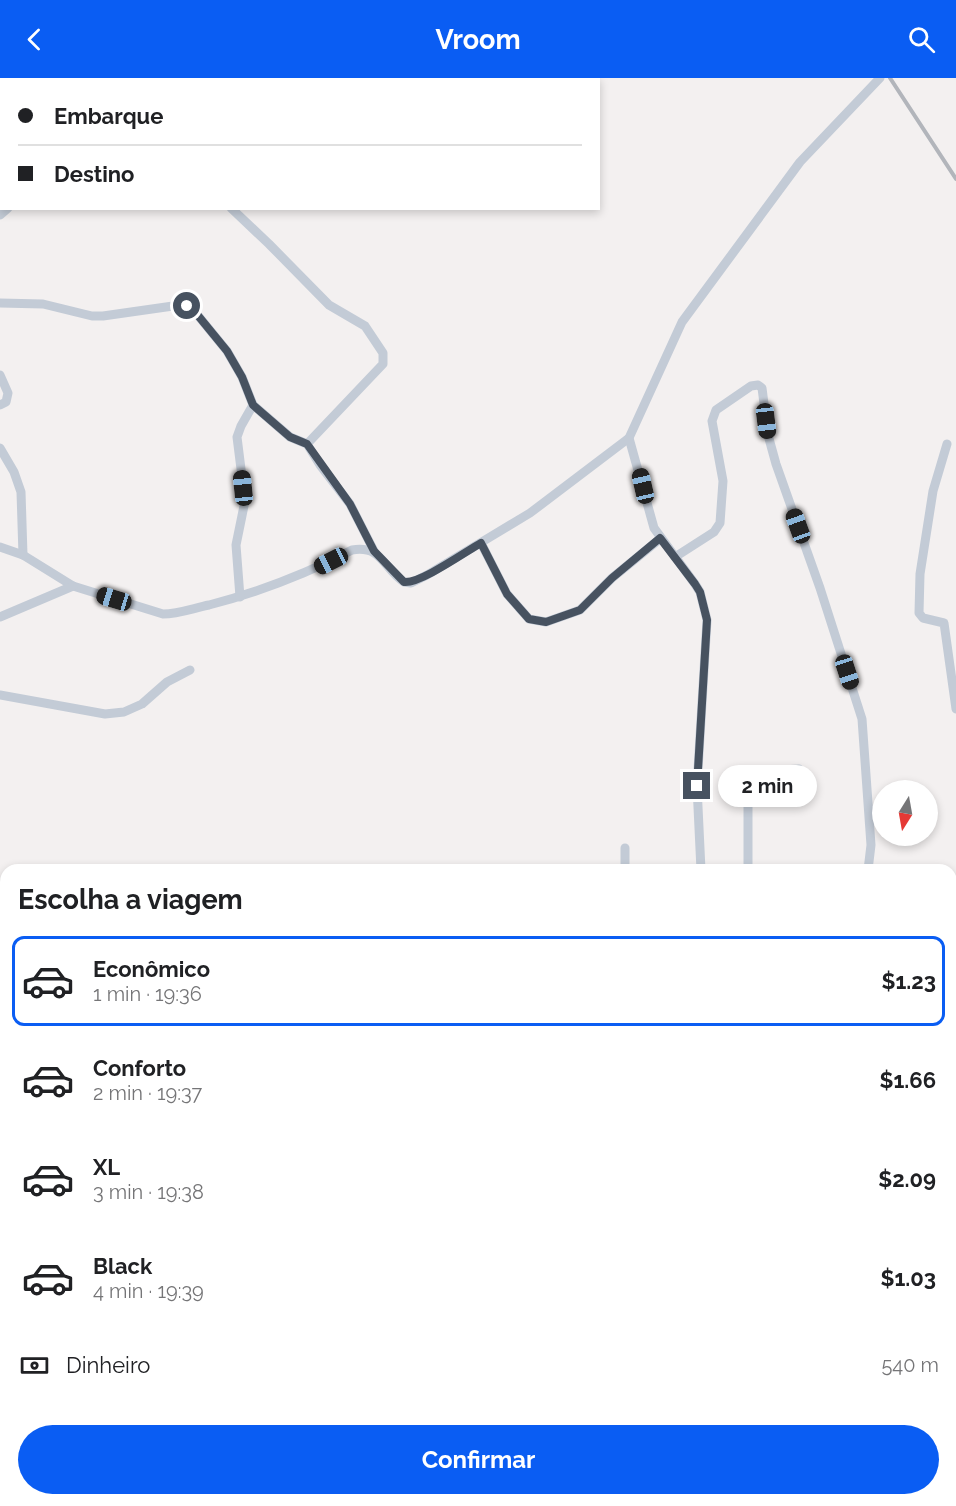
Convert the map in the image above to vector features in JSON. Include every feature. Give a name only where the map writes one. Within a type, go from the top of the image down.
[{"type":"street","points":[[0,303],[43,304],[92,316],[180,305],[191,307],[227,351],[242,377],[253,405],[290,437],[307,444],[350,504],[374,551],[400,579],[411,583],[530,513],[629,438],[682,322],[800,162],[880,78]]},
{"type":"street","points":[[233,210],[329,305],[365,326],[383,353],[383,364],[307,444]]},
{"type":"street","points":[[0,375],[8,393],[6,402],[0,405]]},
{"type":"street","points":[[675,557],[714,532],[720,523],[723,471],[713,426],[713,414],[750,386],[758,385],[762,388],[768,435],[776,464],[820,588],[862,719],[871,845],[869,864]]},
{"type":"street","points":[[240,597],[236,545],[245,501],[237,437],[253,405]]},
{"type":"street","points":[[629,438],[651,519],[660,538],[700,592],[707,620],[697,786],[701,864]]},
{"type":"street","points":[[947,444],[933,491],[920,574],[919,613],[922,618],[944,623],[956,709]]},
{"type":"street","points":[[0,448],[14,472],[21,492],[23,555]]},
{"type":"street","points":[[481,543],[507,594],[529,619],[546,622],[580,610],[612,578],[660,538]]},
{"type":"street","points":[[0,547],[23,555],[73,586],[163,614],[176,613],[240,597],[309,572],[352,550],[374,551]]},
{"type":"street","points":[[0,617],[73,586]]},
{"type":"street","points":[[0,695],[105,714],[124,712],[142,704],[167,682],[190,670]]},
{"type":"street","points":[[748,864],[748,790],[751,780],[767,771],[799,769]]},
{"type":"street","points":[[625,848],[625,864]]},
{"type":"railway","points":[[890,78],[956,179]]},
{"type":"route","points":[[187,306],[191,307],[227,351],[242,377],[253,405],[290,437],[307,444],[350,504],[374,551],[404,582],[411,583],[427,575],[481,543],[507,594],[529,619],[540,622],[553,621],[580,610],[612,578],[660,538],[700,592],[707,620],[697,786]]}]
